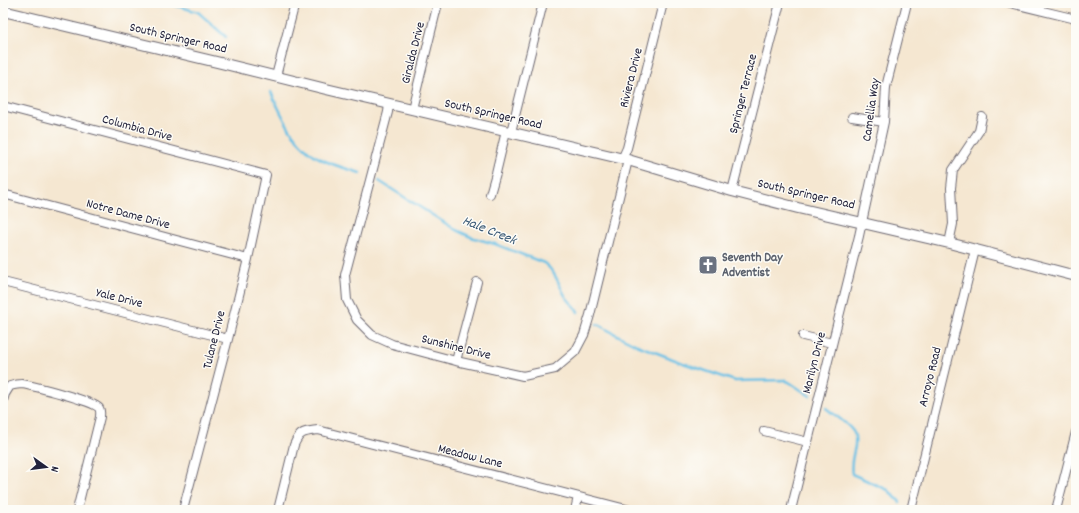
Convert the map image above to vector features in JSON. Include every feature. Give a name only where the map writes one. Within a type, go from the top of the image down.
[{"type":"street","points":[[276,76],[295,3]]},
{"type":"street","name":"Giralda Drive","points":[[412,109],[438,3]]},
{"type":"street","points":[[490,194],[543,3]]},
{"type":"street","name":"Riviera Drive","points":[[625,160],[663,3]]},
{"type":"street","name":"Springer Terrace","points":[[732,191],[780,3]]},
{"type":"street","name":"Camellia Way","points":[[862,222],[884,122],[886,87],[907,3]]},
{"type":"street","points":[[1010,3],[1076,19]]},
{"type":"street","name":"South Springer Road","points":[[3,11],[625,160],[732,191],[798,208],[949,243],[1076,276]]},
{"type":"street","name":"Sunshine Drive","points":[[389,104],[345,276],[347,300],[357,320],[372,335],[392,344],[456,361],[523,376],[555,368],[576,352],[584,336],[590,315],[625,160]]},
{"type":"street","name":"Columbia Drive","points":[[3,106],[266,175]]},
{"type":"street","points":[[852,117],[884,122]]},
{"type":"street","points":[[949,243],[953,224],[951,188],[953,170],[979,131],[982,117]]},
{"type":"street","name":"Tulane Drive","points":[[182,510],[228,339],[248,259],[266,175]]},
{"type":"street","name":"Notre Dame Drive","points":[[3,194],[248,259]]},
{"type":"street","name":"Marilyn Drive","points":[[791,510],[862,222]]},
{"type":"street","name":"Arroyo Road","points":[[911,510],[975,250]]},
{"type":"street","name":"Yale Drive","points":[[3,282],[228,339]]},
{"type":"street","points":[[456,361],[477,282]]},
{"type":"street","points":[[803,336],[832,343]]},
{"type":"street","points":[[3,401],[10,386],[21,384],[60,393],[98,407],[100,417],[78,510]]},
{"type":"street","name":"Meadow Lane","points":[[278,510],[297,438],[304,432],[318,430],[630,510]]},
{"type":"street","points":[[764,431],[808,442]]},
{"type":"street","points":[[1056,510],[1076,432]]},
{"type":"street","points":[[575,510],[578,497]]},
{"type":"waterway","name":"Hale Creek","points":[[167,3],[198,12],[226,37]]},
{"type":"waterway","name":"Hale Creek","points":[[271,92],[280,112],[292,132],[306,149],[325,161],[360,173]]},
{"type":"waterway","name":"Hale Creek","points":[[379,181],[456,230],[471,237],[495,244],[544,263],[552,271],[566,297],[578,312]]},
{"type":"waterway","name":"Hale Creek","points":[[597,324],[637,345],[735,381],[784,380],[810,396]]},
{"type":"waterway","name":"Hale Creek","points":[[826,408],[849,427],[855,435],[855,446],[851,470],[852,474],[888,490],[900,502]]},
{"type":"place","name":"Seventh Day Adventist","points":[[708,265]]}]
